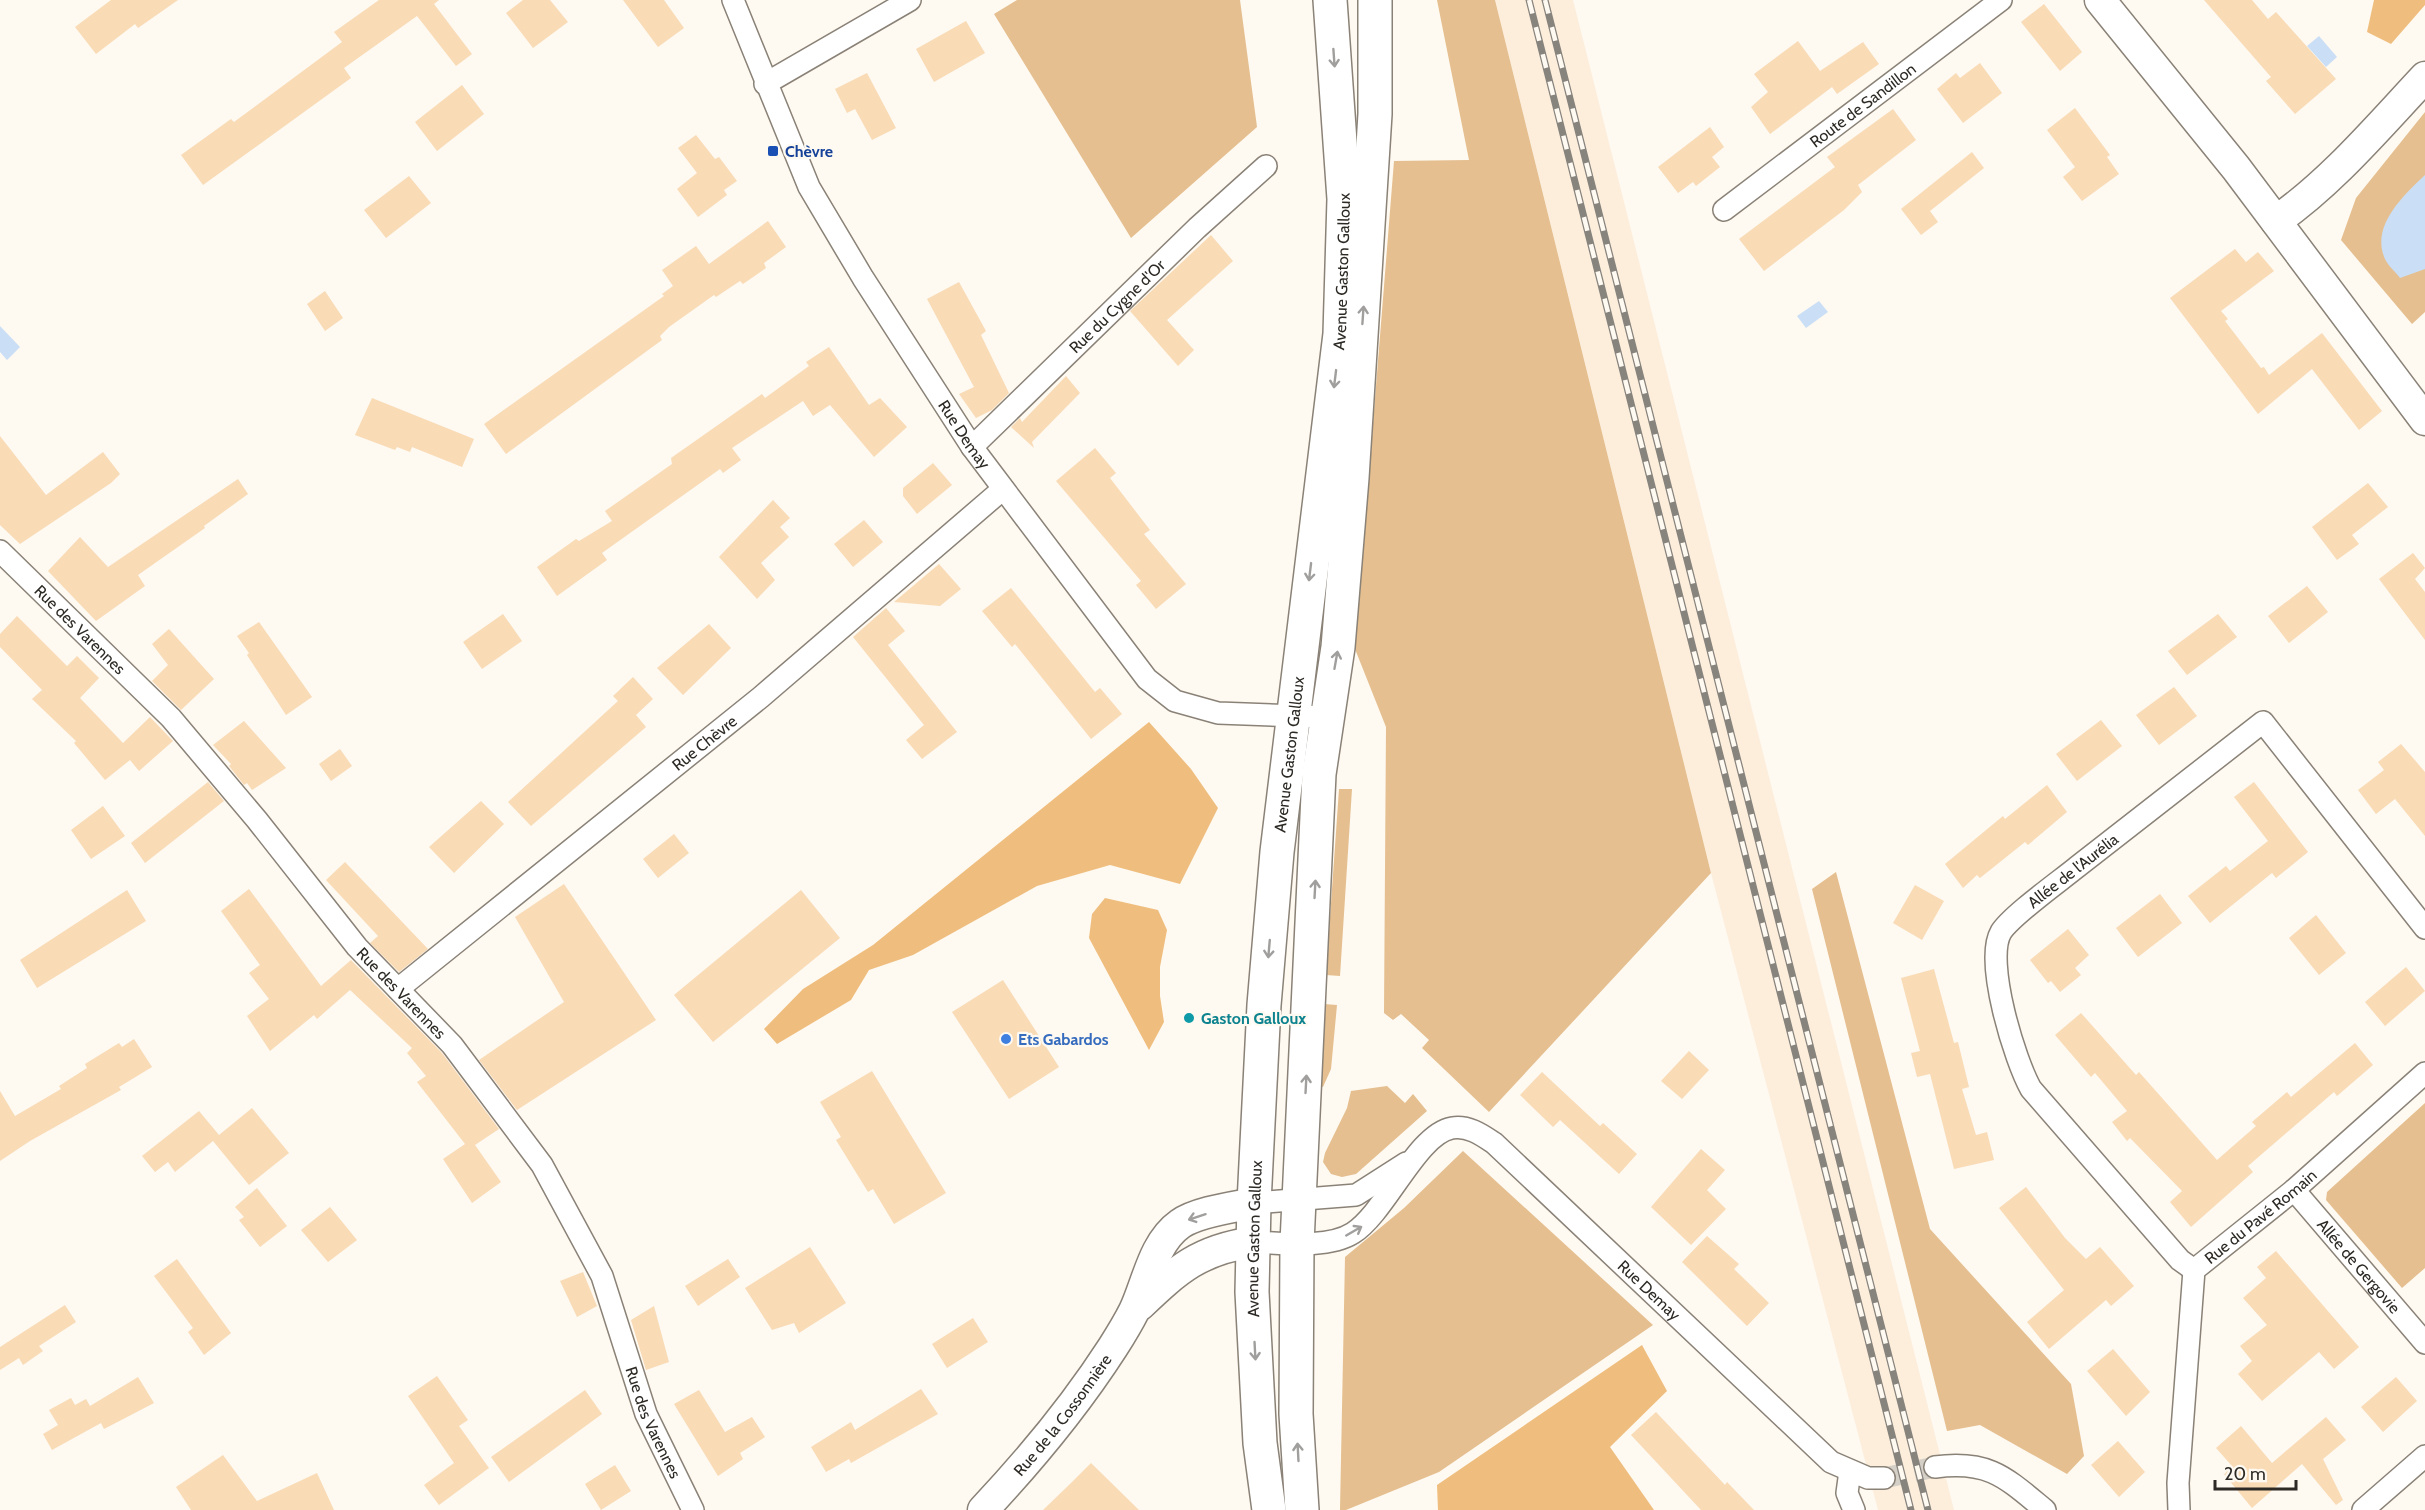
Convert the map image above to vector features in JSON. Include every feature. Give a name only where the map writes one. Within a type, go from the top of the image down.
[{"type":"main road","name":"Avenue Gaston Galloux","points":[[1269,1510],[1260,1443],[1252,1292],[1254,1203],[1276,852],[1340,334],[1344,199],[1330,0]]},
{"type":"main road","points":[[1357,0],[1367,252]]},
{"type":"main road","points":[[1367,252],[1375,114],[1375,0]]},
{"type":"main road","name":"Avenue Gaston Galloux","points":[[1302,1510],[1296,1414],[1297,1243],[1319,774],[1338,647],[1367,252]]},
{"type":"street","name":"Rue Demay","points":[[733,0],[765,84],[809,187],[863,278],[972,447],[1147,679],[1175,701],[1218,713],[1326,717]]},
{"type":"street","points":[[765,84],[910,0]]},
{"type":"street","name":"Route de Sandillon","points":[[1724,210],[2001,0]]},
{"type":"street","points":[[2100,0],[2276,221],[2425,420]]},
{"type":"street","points":[[2276,221],[2300,205],[2425,77]]},
{"type":"street","name":"Rue du Cygne d'Or","points":[[972,447],[1189,235],[1266,166]]},
{"type":"street","name":"Rue Chèvre","points":[[398,989],[761,697],[1003,489]]},
{"type":"street","name":"Rue des Varennes","points":[[0,551],[171,718],[357,947],[452,1045],[542,1165],[602,1276],[646,1414],[693,1510]]},
{"type":"street","name":"Allée de l'Aurélia","points":[[2194,1270],[2180,1260],[2031,1089],[2020,1070],[1995,973],[1996,952],[2001,932],[2042,895],[2263,722],[2425,928]]},
{"type":"street","name":"Rue du Pavé Romain","points":[[2179,1510],[2178,1483],[2194,1270],[2294,1190],[2425,1072]]},
{"type":"street","name":"Rue Demay","points":[[1253,1242],[1320,1242],[1350,1235],[1370,1221],[1416,1156],[1437,1134],[1454,1127],[1477,1132],[1494,1143],[1831,1462],[1868,1478],[1884,1478]]},
{"type":"street","name":"Rue Demay","points":[[1254,1203],[1356,1195],[1416,1156]]},
{"type":"street","name":"Allée de Gergovie","points":[[2294,1190],[2425,1343]]},
{"type":"street","name":"Rue de la Cossonnière","points":[[983,1510],[1022,1470],[1083,1392],[1134,1311],[1154,1259],[1167,1237],[1180,1223],[1227,1208],[1254,1203]]},
{"type":"street","name":"Rue de la Cossonnière","points":[[1134,1311],[1177,1270],[1227,1246],[1253,1242]]},
{"type":"street","points":[[2363,1510],[2425,1456]]},
{"type":"street","points":[[1935,1467],[1969,1464],[1994,1471],[2045,1510]]},
{"type":"street","points":[[1850,1471],[1847,1493],[1854,1510]]},
{"type":"shaded area","points":[[1017,0],[1240,0],[1257,127],[1131,238],[994,14]]},
{"type":"shaded area","points":[[1437,0],[1495,0],[1711,873],[1489,1112],[1422,1048],[1429,1040],[1401,1014],[1393,1020],[1384,1013],[1386,727],[1355,649],[1394,161],[1469,160]]},
{"type":"shaded area","points":[[1495,0],[1573,0],[1954,1510],[1878,1510],[1711,873]]},
{"type":"shaded area","points":[[2374,0],[2425,0],[2425,5],[2391,44],[2367,32]]},
{"type":"shaded area","points":[[2425,112],[2425,312],[2412,324],[2341,240],[2356,198]]},
{"type":"shaded area","points":[[1149,722],[1191,769],[1218,808],[1180,884],[1110,865],[1037,886],[913,955],[869,970],[851,1000],[777,1044],[764,1029],[803,989],[873,945]]},
{"type":"shaded area","points":[[1339,789],[1352,789],[1340,976],[1326,975]]},
{"type":"shaded area","points":[[1836,872],[1930,1229],[2071,1384],[2084,1456],[2067,1474],[1980,1425],[1947,1431],[1812,889]]},
{"type":"shaded area","points":[[1105,898],[1158,910],[1167,930],[1160,967],[1160,996],[1164,1022],[1149,1050],[1089,938],[1092,914]]},
{"type":"shaded area","points":[[1324,1004],[1337,1005],[1331,1069],[1323,1087],[1317,1086]]},
{"type":"shaded area","points":[[1387,1086],[1405,1103],[1413,1094],[1427,1111],[1356,1174],[1342,1177],[1331,1174],[1323,1162],[1325,1153],[1347,1108],[1351,1091]]},
{"type":"shaded area","points":[[2425,1103],[2425,1268],[2402,1288],[2326,1200],[2327,1192]]},
{"type":"shaded area","points":[[1463,1151],[1653,1325],[1439,1472],[1346,1510],[1340,1510],[1345,1257],[1404,1208]]},
{"type":"shaded area","points":[[1642,1345],[1667,1391],[1610,1447],[1654,1510],[1438,1510],[1437,1485]]},
{"type":"water","points":[[2319,36],[2337,57],[2326,67],[2307,46]]},
{"type":"water","points":[[2425,175],[2425,269],[2400,278],[2385,259],[2382,235],[2386,223],[2399,202]]},
{"type":"water","points":[[1819,301],[1828,312],[1806,328],[1797,316]]},
{"type":"water","points":[[0,326],[20,347],[7,360],[0,352]]},
{"type":"building","points":[[111,0],[178,0],[138,28],[135,24],[96,54],[75,27]]},
{"type":"building","points":[[379,0],[439,0],[434,4],[472,54],[456,66],[417,16],[344,68],[351,78],[203,185],[181,155],[231,119],[234,122],[342,42],[334,32]]},
{"type":"building","points":[[523,0],[550,0],[568,22],[533,48],[506,13]]},
{"type":"building","points":[[623,0],[664,0],[684,28],[658,47]]},
{"type":"building","points":[[2204,0],[2252,0],[2268,19],[2276,12],[2336,79],[2295,114],[2266,81],[2271,77]]},
{"type":"building","points":[[2044,4],[2082,52],[2060,71],[2021,22]]},
{"type":"building","points":[[966,21],[985,53],[934,82],[916,49]]},
{"type":"building","points":[[1798,41],[1820,71],[1863,42],[1879,64],[1837,94],[1832,87],[1770,134],[1751,107],[1768,92],[1754,74]]},
{"type":"building","points":[[1980,63],[2002,93],[1963,123],[1937,89],[1956,73],[1960,78]]},
{"type":"building","points":[[867,73],[896,128],[872,140],[855,109],[847,113],[835,89]]},
{"type":"building","points":[[462,85],[484,114],[437,151],[415,122]]},
{"type":"building","points":[[2075,108],[2110,155],[2107,157],[2119,174],[2082,201],[2063,177],[2075,167],[2047,130]]},
{"type":"building","points":[[1893,109],[1916,140],[1858,185],[1862,192],[1844,210],[1764,271],[1739,239],[1835,167],[1827,157]]},
{"type":"building","points":[[1710,127],[1724,147],[1712,157],[1720,167],[1696,186],[1693,182],[1678,193],[1658,167]]},
{"type":"building","points":[[696,135],[715,159],[719,157],[737,181],[724,190],[727,195],[698,217],[677,189],[697,173],[678,148]]},
{"type":"building","points":[[1972,152],[1984,168],[1930,211],[1938,222],[1921,235],[1901,209]]},
{"type":"building","points":[[409,176],[431,203],[386,238],[364,210]]},
{"type":"building","points":[[768,221],[786,247],[764,263],[766,268],[743,284],[740,281],[716,297],[714,295],[669,327],[660,336],[662,340],[506,454],[484,424],[664,296],[662,294],[673,286],[662,270],[696,246],[709,264]]},
{"type":"building","points":[[1211,235],[1233,261],[1167,320],[1194,350],[1178,366],[1130,311]]},
{"type":"building","points":[[2235,249],[2246,262],[2258,252],[2274,271],[2221,311],[2228,319],[2225,321],[2269,375],[2322,333],[2382,411],[2359,430],[2312,369],[2258,414],[2170,298]]},
{"type":"building","points":[[959,282],[986,331],[981,335],[1009,393],[992,410],[976,418],[959,394],[974,387],[927,299]]},
{"type":"building","points":[[325,291],[343,318],[325,331],[307,304]]},
{"type":"building","points":[[829,347],[869,405],[880,398],[907,427],[874,457],[830,405],[813,416],[803,401],[732,448],[741,460],[723,473],[720,469],[602,553],[607,560],[557,596],[537,567],[576,539],[579,541],[612,521],[605,511],[672,464],[671,458],[762,394],[765,398],[809,366],[806,362]]},
{"type":"building","points":[[1066,376],[1080,393],[1032,442],[1034,448],[1011,427],[1020,418],[1022,422]]},
{"type":"building","points":[[372,398],[474,439],[462,467],[412,447],[410,452],[397,447],[395,450],[355,435]]},
{"type":"building","points":[[0,436],[46,495],[103,452],[120,474],[111,483],[20,544],[0,525]]},
{"type":"building","points":[[1095,448],[1116,473],[1110,478],[1150,530],[1144,534],[1186,584],[1156,609],[1136,585],[1141,581],[1056,481]]},
{"type":"building","points":[[933,463],[952,485],[917,514],[903,496],[903,488]]},
{"type":"building","points":[[238,479],[248,494],[204,526],[205,528],[138,575],[145,586],[96,621],[48,571],[80,537],[108,567]]},
{"type":"building","points":[[2368,483],[2388,507],[2352,535],[2359,544],[2337,560],[2312,527]]},
{"type":"building","points":[[773,500],[790,518],[780,527],[789,537],[761,563],[775,580],[757,599],[719,557]]},
{"type":"building","points":[[864,520],[883,542],[853,567],[834,544]]},
{"type":"building","points":[[2413,553],[2425,568],[2415,579],[2425,592],[2425,640],[2379,579]]},
{"type":"building","points":[[939,564],[961,589],[940,606],[894,602]]},
{"type":"building","points":[[2307,586],[2328,612],[2289,643],[2268,616]]},
{"type":"building","points":[[1011,588],[1095,692],[1100,688],[1122,714],[1091,739],[1015,644],[1012,647],[982,611]]},
{"type":"building","points":[[886,608],[905,631],[888,645],[957,732],[922,759],[906,740],[924,725],[853,637]]},
{"type":"building","points":[[503,614],[522,641],[482,669],[463,642]]},
{"type":"building","points":[[2218,614],[2237,637],[2187,675],[2168,651]]},
{"type":"building","points":[[17,616],[67,666],[77,656],[99,678],[80,698],[123,743],[150,717],[173,741],[139,771],[130,760],[105,780],[74,743],[76,741],[32,699],[42,690],[0,647],[0,634]]},
{"type":"building","points":[[259,622],[312,697],[286,715],[237,636]]},
{"type":"building","points":[[709,624],[731,648],[683,695],[657,668]]},
{"type":"building","points":[[169,629],[214,679],[181,710],[152,681],[168,665],[152,644]]},
{"type":"building","points":[[633,677],[653,699],[636,715],[646,727],[531,826],[508,802],[618,701],[613,696]]},
{"type":"building","points":[[2174,687],[2197,716],[2159,745],[2136,715]]},
{"type":"building","points":[[2101,720],[2122,746],[2077,781],[2056,754]]},
{"type":"building","points":[[244,721],[286,768],[252,790],[247,783],[244,785],[229,766],[231,764],[213,745]]},
{"type":"building","points":[[2401,744],[2425,772],[2425,836],[2395,799],[2376,814],[2358,790],[2384,770],[2378,762]]},
{"type":"building","points":[[340,749],[352,766],[331,781],[319,764]]},
{"type":"building","points":[[208,782],[224,801],[145,863],[131,843]]},
{"type":"building","points":[[2254,782],[2308,852],[2276,878],[2272,873],[2210,923],[2188,896],[2226,866],[2230,871],[2268,841],[2234,797]]},
{"type":"building","points":[[2047,785],[2067,812],[2028,845],[2025,842],[1980,878],[1977,875],[1963,888],[1945,864],[2003,816],[2005,819]]},
{"type":"building","points":[[481,801],[504,824],[454,873],[429,847]]},
{"type":"building","points":[[103,806],[125,836],[91,859],[71,830]]},
{"type":"building","points":[[674,834],[689,853],[658,878],[643,859]]},
{"type":"building","points":[[345,862],[428,949],[399,972],[370,943],[378,936],[326,880]]},
{"type":"building","points":[[564,884],[656,1020],[517,1110],[479,1060],[564,1002],[515,917]]},
{"type":"building","points":[[1915,885],[1944,901],[1922,940],[1893,923]]},
{"type":"building","points":[[249,889],[321,986],[351,960],[442,1053],[499,1129],[475,1145],[501,1182],[472,1203],[443,1159],[465,1144],[417,1082],[426,1076],[407,1053],[412,1048],[350,990],[317,1019],[314,1015],[270,1051],[247,1016],[269,999],[249,973],[260,965],[221,911]]},
{"type":"building","points":[[127,890],[146,921],[37,988],[20,960]]},
{"type":"building","points":[[801,890],[840,938],[713,1042],[674,995]]},
{"type":"building","points":[[2160,894],[2182,923],[2138,957],[2116,928]]},
{"type":"building","points":[[2316,915],[2346,953],[2319,975],[2289,938]]},
{"type":"building","points":[[2068,929],[2089,955],[2075,968],[2081,975],[2060,992],[2051,981],[2048,983],[2030,960]]},
{"type":"building","points":[[2406,967],[2425,991],[2385,1026],[2365,1002]]},
{"type":"building","points":[[1934,969],[1954,1043],[1958,1042],[1969,1087],[1962,1089],[1976,1135],[1987,1132],[1994,1160],[1954,1169],[1930,1074],[1917,1077],[1911,1053],[1920,1051],[1901,978]]},
{"type":"building","name":"Ets Gabardos","points":[[1003,980],[1059,1067],[1009,1099],[952,1012]]},
{"type":"building","points":[[2081,1013],[2136,1075],[2139,1072],[2217,1160],[2256,1126],[2252,1122],[2287,1092],[2291,1097],[2355,1043],[2373,1065],[2337,1096],[2334,1092],[2248,1166],[2253,1172],[2191,1227],[2170,1202],[2182,1191],[2130,1138],[2127,1141],[2112,1122],[2127,1111],[2095,1073],[2091,1077],[2055,1035]]},
{"type":"building","points":[[134,1039],[152,1067],[119,1087],[121,1090],[30,1141],[0,1161],[0,1091],[15,1116],[61,1089],[59,1086],[87,1068],[85,1064],[119,1043],[122,1047]]},
{"type":"building","points":[[1689,1051],[1709,1070],[1682,1099],[1661,1081]]},
{"type":"building","points":[[872,1071],[946,1193],[894,1224],[873,1189],[868,1192],[836,1140],[841,1137],[820,1102]]},
{"type":"building","points":[[1542,1072],[1600,1126],[1603,1123],[1637,1154],[1619,1174],[1560,1120],[1553,1127],[1520,1095]]},
{"type":"building","points":[[252,1108],[289,1153],[249,1185],[213,1141],[175,1172],[168,1162],[155,1172],[142,1156],[199,1111],[219,1135]]},
{"type":"building","points":[[1701,1149],[1725,1170],[1707,1190],[1726,1209],[1691,1245],[1651,1207]]},
{"type":"building","points":[[2026,1187],[2065,1238],[2086,1259],[2100,1247],[2134,1286],[2111,1306],[2106,1300],[2049,1349],[2027,1322],[2064,1290],[1999,1208]]},
{"type":"building","points":[[257,1188],[287,1226],[260,1247],[239,1220],[244,1217],[235,1207]]},
{"type":"building","points":[[330,1207],[357,1240],[328,1262],[301,1230]]},
{"type":"building","points":[[1707,1236],[1739,1264],[1734,1269],[1769,1303],[1747,1326],[1682,1262]]},
{"type":"building","points":[[810,1247],[846,1303],[799,1333],[794,1323],[772,1330],[745,1288]]},
{"type":"building","points":[[2276,1251],[2359,1347],[2334,1369],[2319,1352],[2262,1401],[2238,1374],[2252,1361],[2240,1346],[2267,1325],[2243,1298],[2266,1278],[2257,1267]]},
{"type":"building","points":[[177,1259],[231,1333],[204,1355],[188,1332],[193,1328],[154,1276]]},
{"type":"building","points":[[728,1259],[740,1277],[698,1306],[685,1286]]},
{"type":"building","points":[[583,1272],[597,1306],[577,1317],[560,1281]]},
{"type":"building","points":[[65,1305],[76,1322],[39,1346],[43,1351],[23,1365],[19,1358],[0,1370],[0,1347]]},
{"type":"building","points":[[654,1306],[669,1362],[646,1370],[631,1320]]},
{"type":"building","points":[[973,1318],[988,1342],[947,1368],[932,1344]]},
{"type":"building","points":[[2113,1349],[2150,1392],[2126,1416],[2087,1371]]},
{"type":"building","points":[[437,1376],[468,1420],[459,1426],[489,1468],[439,1505],[424,1485],[454,1463],[408,1396]]},
{"type":"building","points":[[138,1377],[154,1403],[104,1429],[101,1423],[52,1450],[43,1434],[58,1425],[49,1410],[71,1398],[75,1405],[86,1399],[90,1406]]},
{"type":"building","points":[[2396,1377],[2417,1401],[2383,1432],[2361,1407]]},
{"type":"building","points":[[921,1389],[938,1414],[851,1463],[849,1459],[826,1472],[811,1447],[851,1422],[855,1430]]},
{"type":"building","points":[[585,1390],[602,1414],[509,1482],[491,1457]]},
{"type":"building","points":[[699,1390],[725,1432],[752,1417],[765,1437],[740,1453],[743,1459],[718,1476],[674,1404]]},
{"type":"building","points":[[1656,1412],[1725,1485],[1727,1482],[1754,1510],[1701,1510],[1631,1435]]},
{"type":"building","points":[[2326,1417],[2346,1440],[2323,1459],[2343,1500],[2336,1505],[2302,1464],[2252,1508],[2223,1473],[2232,1466],[2216,1448],[2241,1426],[2272,1463]]},
{"type":"building","points":[[2118,1441],[2145,1472],[2119,1497],[2091,1465]]},
{"type":"building","points":[[223,1455],[257,1501],[317,1473],[334,1510],[191,1510],[176,1487]]},
{"type":"building","points":[[1091,1463],[1139,1510],[1043,1510],[1071,1483]]},
{"type":"building","points":[[615,1465],[631,1491],[601,1510],[585,1484]]},
{"type":"tunnel","points":[[1884,1478],[1935,1467]]},
{"type":"railway","points":[[1529,0],[1911,1510]]},
{"type":"railway","points":[[1545,0],[1928,1510]]},
{"type":"place","name":"Chèvre","points":[[773,151]]},
{"type":"place","name":"Gaston Galloux","points":[[1189,1018]]},
{"type":"place","name":"Ets Gabardos","points":[[1006,1039]]}]
